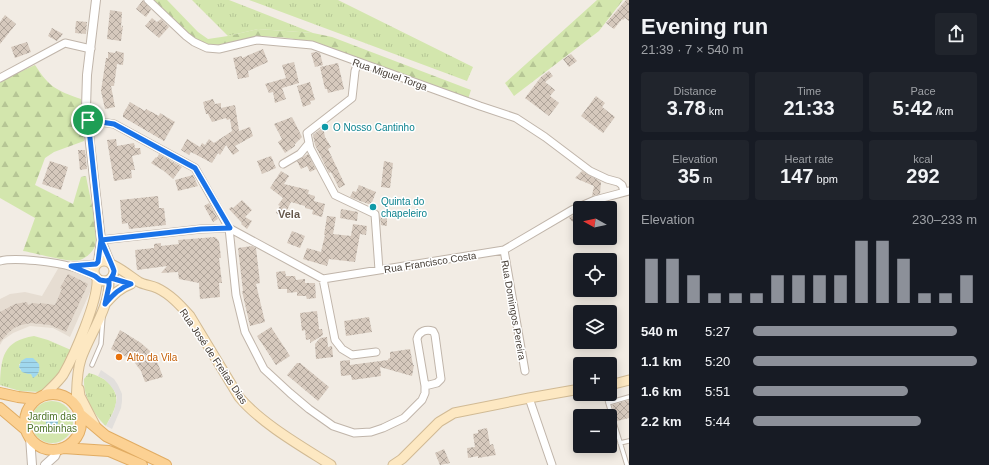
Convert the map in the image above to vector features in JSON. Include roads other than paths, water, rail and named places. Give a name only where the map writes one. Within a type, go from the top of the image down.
[{"type":"main road","points":[[0,408],[28,434],[35,443],[42,447],[50,450],[70,444],[77,434],[81,423],[78,410],[77,384],[81,360],[104,308],[110,278],[114,272],[111,264],[104,260],[97,263],[94,270],[97,292],[71,360],[59,380],[28,410],[25,424],[28,434]]},
{"type":"main road","name":"Rua José de Freitas Dias","points":[[111,264],[131,275],[136,283],[156,288],[180,305],[190,316],[239,397],[250,409],[272,426],[331,465]]},
{"type":"main road","points":[[96,277],[103,281],[110,278],[136,283]]},
{"type":"main road","points":[[104,308],[116,292],[123,286],[136,283]]},
{"type":"main road","points":[[617,383],[629,380]]},
{"type":"main road","points":[[77,384],[80,396],[97,430]]},
{"type":"main road","points":[[393,465],[402,459],[446,417],[454,413],[573,390]]},
{"type":"main road","points":[[0,393],[18,397],[40,397],[52,394],[61,395],[69,399],[97,430],[109,438],[166,465]]},
{"type":"main road","points":[[60,448],[109,450],[142,465]]},
{"type":"street","points":[[0,262],[15,259],[71,266],[97,263],[101,240],[86,96],[96,0]]},
{"type":"street","name":"Rua Miguel Torga","points":[[148,0],[186,36],[194,42],[207,48],[219,49],[257,40],[312,45],[516,118],[546,137],[590,170],[607,179],[618,182],[627,191]]},
{"type":"street","points":[[0,78],[65,42],[91,49]]},
{"type":"street","points":[[358,62],[355,72],[352,98],[307,133],[310,148],[335,195],[375,214],[379,270]]},
{"type":"street","points":[[88,120],[114,124],[195,168],[230,228],[236,295],[245,332],[264,369],[310,409],[333,426],[354,433],[371,432],[404,418],[422,400],[425,393],[417,339],[421,332],[428,330],[433,331],[435,335],[441,380],[437,383],[425,386]]},
{"type":"street","points":[[283,164],[300,154],[309,143]]},
{"type":"street","name":"Rua Francisco Costa","points":[[323,279],[504,250],[572,210],[595,200],[627,191]]},
{"type":"street","points":[[101,240],[201,229],[230,228],[323,279],[335,340],[342,350],[352,356],[376,352]]},
{"type":"street","points":[[101,240],[111,264]]},
{"type":"street","name":"Rua Domingos Pereira","points":[[504,250],[525,371]]},
{"type":"street","points":[[71,266],[96,277]]},
{"type":"street","points":[[529,398],[552,465]]},
{"type":"street","points":[[28,434],[32,465]]},
{"type":"street","points":[[45,465],[55,456],[60,448]]},
{"type":"lane","points":[[92,365],[101,344],[104,308]]},
{"type":"lane","points":[[626,465],[608,402],[629,397]]},
{"type":"lane","points":[[620,443],[629,441]]},
{"type":"water","points":[[26,358],[33,358],[39,364],[39,372],[33,378],[31,374],[22,372],[19,367],[21,361]]},
{"type":"water","points":[[50,416],[54,416],[58,422],[54,428],[50,428],[46,424],[46,420]]},
{"type":"place","name":"O Nosso Cantinho","points":[[325,127]]},
{"type":"place","name":"Quinta do chapeleiro","points":[[373,207]]},
{"type":"place","name":"Alto da Vila","points":[[119,357]]},
{"type":"district","name":"Vela","points":[[289,214]]},
{"type":"park label","name":"Jardim das Pombinhas","points":[[52,422]]}]
